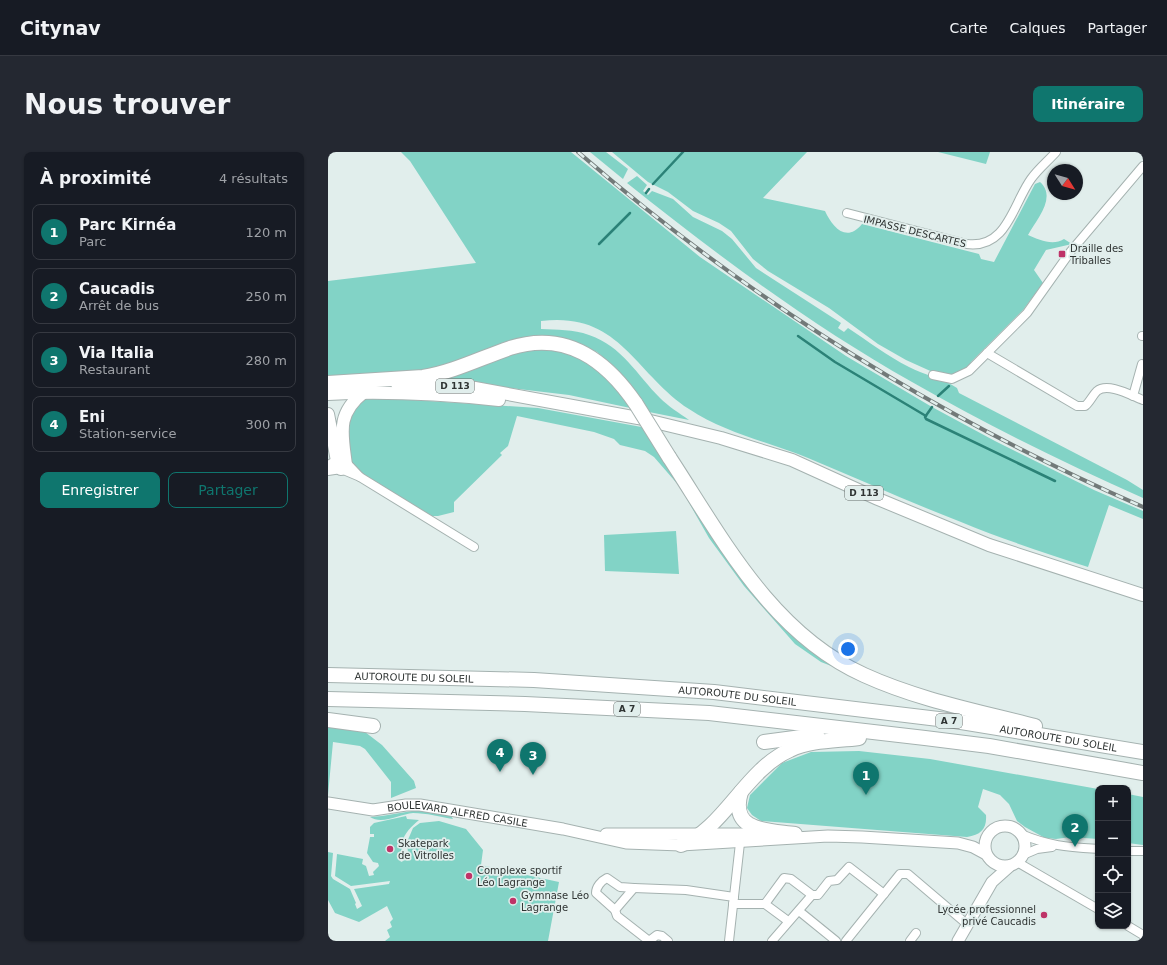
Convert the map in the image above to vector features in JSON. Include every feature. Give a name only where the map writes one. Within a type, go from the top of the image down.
[{"type":"highway","points":[[328,383],[437,375],[523,345],[546,343],[567,346],[595,359],[619,380],[739,564],[768,602],[798,631],[840,662],[863,675],[916,696],[1113,746]]},
{"type":"highway","name":"AUTOROUTE DU SOLEIL","points":[[328,675],[534,680],[714,692],[955,721],[1143,752]]},
{"type":"highway","name":"AUTOROUTE DU SOLEIL","points":[[328,699],[525,704],[709,713],[989,746],[1143,773]]},
{"type":"highway","points":[[328,720],[373,726]]},
{"type":"highway","points":[[764,742],[815,735],[859,738],[925,738]]},
{"type":"highway","points":[[681,845],[701,835],[740,792],[772,761],[789,750],[806,744],[859,738]]},
{"type":"highway","points":[[740,792],[738,812],[745,822],[756,828],[795,834]]},
{"type":"main road","name":"D 113","points":[[328,383],[464,386],[680,427],[792,460],[878,499],[989,545],[1143,595]]},
{"type":"main road","name":"D 113","points":[[328,394],[364,392],[461,396],[580,409]]},
{"type":"main road","points":[[338,464],[343,421],[346,410],[364,392]]},
{"type":"main road","points":[[328,414],[338,464]]},
{"type":"street","name":"IMPASSE DESCARTES","points":[[847,213],[967,244],[984,244],[1003,230],[1031,179],[1056,152]]},
{"type":"street","points":[[933,375],[946,379],[957,378],[969,371],[1027,313],[1071,251],[1143,166]]},
{"type":"street","points":[[987,353],[1077,406],[1085,406],[1096,392],[1103,388],[1114,389],[1143,400]]},
{"type":"street","points":[[1133,396],[1142,364]]},
{"type":"street","points":[[328,471],[338,464],[474,547]]},
{"type":"street","name":"BOULEVARD ALFRED CASILE","points":[[328,803],[373,810],[406,805],[420,805],[587,834],[626,843],[681,845],[740,843],[828,836]]},
{"type":"street","points":[[992,882],[985,848],[987,836],[992,831],[1004,826],[1016,829],[1021,834],[1042,843],[1056,846],[1095,849]]},
{"type":"street","name":"BOULEVARD ALFRED CASILE","points":[[587,834],[795,834],[862,836],[958,843],[973,846],[988,857]]},
{"type":"street","points":[[1017,861],[1025,844],[1021,834]]},
{"type":"street","name":"BOULEVARD ALFRED CASILE","points":[[958,843],[987,836]]},
{"type":"street","points":[[729,941],[740,843]]},
{"type":"street","points":[[958,941],[992,882],[1017,861],[1038,849],[1056,846]]},
{"type":"street","points":[[1131,851],[1143,852]]},
{"type":"street","points":[[988,857],[999,866],[1017,861],[1095,907]]},
{"type":"street","points":[[765,904],[784,878],[791,879],[812,895],[818,895],[830,881],[837,880],[849,867],[884,894]]},
{"type":"street","points":[[849,940],[900,874],[908,874],[968,925]]},
{"type":"street","points":[[668,941],[662,936],[657,936],[649,941],[617,916],[615,910],[596,894],[596,888],[599,884],[607,878],[620,887],[686,890],[734,900],[765,904],[788,921]]},
{"type":"street","points":[[615,910],[634,888]]},
{"type":"street","points":[[772,941],[788,921],[800,912],[812,895]]},
{"type":"street","points":[[800,912],[836,941]]},
{"type":"street","points":[[1131,928],[1143,935]]},
{"type":"street","points":[[910,941],[916,933]]},
{"type":"green space","points":[[401,152],[571,152],[700,257],[846,356],[932,407],[995,441],[1094,490],[1143,511],[1143,519],[1109,505],[1088,567],[1024,546],[942,514],[793,452],[717,425],[689,409],[670,394],[624,348],[608,335],[590,325],[568,320],[541,321],[541,329],[577,332],[589,335],[611,346],[628,362],[663,401],[689,420],[649,412],[616,368],[597,352],[577,343],[556,337],[531,337],[505,342],[435,370],[328,378],[328,281],[476,263],[410,161]]},
{"type":"green space","points":[[590,152],[606,152],[628,169],[623,179]]},
{"type":"green space","points":[[612,152],[807,152],[763,198],[825,211],[831,222],[840,231],[845,233],[850,233],[856,230],[862,224],[979,254],[981,259],[994,262],[1035,184],[1040,182],[1045,188],[1047,194],[1046,201],[1044,208],[1028,235],[1051,242],[1064,239],[1072,244],[1046,250],[1034,270],[1043,283],[1023,310],[971,362],[970,366],[956,375],[937,374],[906,360],[878,344],[829,308],[768,271],[753,259],[731,231],[719,223],[693,211],[668,192],[648,182]]},
{"type":"green space","points":[[938,152],[990,152],[986,164]]},
{"type":"green space","points":[[637,176],[647,185],[643,191],[648,195],[652,191],[673,199],[693,217],[722,231],[732,239],[756,268],[841,323],[838,328],[844,332],[848,328],[901,363],[957,388],[959,393],[1127,480],[1143,490],[1143,498],[997,428],[874,360],[801,313],[730,263],[627,183]]},
{"type":"green space","points":[[544,345],[589,359],[635,409],[569,395],[443,380],[443,377],[485,361]]},
{"type":"green space","points":[[367,397],[538,408],[647,428],[741,570],[857,676],[821,662],[795,644],[744,586],[709,538],[680,487],[654,457],[645,451],[620,445],[614,439],[594,432],[517,416],[508,446],[500,453],[502,455],[454,502],[454,512],[438,516],[430,516],[365,476],[352,464],[346,451],[350,410]]},
{"type":"green space","points":[[676,531],[679,574],[605,571],[604,535]]},
{"type":"green space","points":[[328,725],[365,732],[382,745],[414,781],[416,788],[391,798],[391,782],[365,749],[360,746],[333,742],[328,795]]},
{"type":"green space","points":[[859,751],[930,759],[1095,788],[1095,839],[1071,837],[1056,839],[1045,838],[1017,821],[1009,804],[1000,795],[983,789],[978,807],[986,815],[984,828],[976,835],[967,837],[761,821],[752,815],[747,808],[750,795],[782,763],[811,752]]},
{"type":"green space","points":[[1131,795],[1143,797],[1143,845],[1131,843]]},
{"type":"green space","points":[[418,810],[451,816],[453,819],[428,814],[413,813],[385,820],[370,817],[382,816]]},
{"type":"green space","name":"Complexe sportif Léo Lagrange","points":[[406,816],[407,819],[419,820],[409,830],[403,839],[400,861],[402,862],[408,853],[407,842],[413,828],[420,823],[439,821],[466,829],[483,850],[481,865],[559,882],[548,941],[385,941],[390,937],[387,930],[392,927],[390,922],[393,919],[387,906],[359,922],[335,913],[328,900],[328,852],[333,853],[331,876],[333,879],[350,889],[357,909],[362,906],[354,889],[389,884],[390,881],[351,886],[335,876],[337,854],[363,859],[362,864],[366,866],[369,876],[374,875],[373,872],[379,866],[378,863],[373,862],[367,853],[370,837],[374,837],[374,834],[370,834],[370,827],[374,823]]},
{"type":"waterway","points":[[653,184],[683,152]]},
{"type":"waterway","points":[[646,193],[649,189]]},
{"type":"waterway","points":[[599,244],[630,213]]},
{"type":"waterway","points":[[798,336],[835,362],[926,416]]},
{"type":"waterway","points":[[938,396],[949,386]]},
{"type":"waterway","points":[[932,407],[925,417],[926,419],[1055,481]]},
{"type":"railway","points":[[578,152],[642,206],[709,257],[777,305],[847,351],[919,394],[992,434],[1067,472],[1143,507]]},
{"type":"place","name":"Draille des Triballes","points":[[1062,254]]},
{"type":"place","name":"Eni","points":[[500,772]]},
{"type":"place","name":"Via Italia","points":[[533,775]]},
{"type":"place","name":"Parc Kirnéa","points":[[866,795]]},
{"type":"place","name":"Caucadis","points":[[1075,847]]},
{"type":"place","name":"Skatepark de Vitrolles","points":[[390,849]]},
{"type":"place","name":"Complexe sportif Léo Lagrange","points":[[469,876]]},
{"type":"place","name":"Gymnase Léo Lagrange","points":[[513,901]]},
{"type":"place","name":"Lycée professionnel privé Caucadis","points":[[1044,915]]}]
